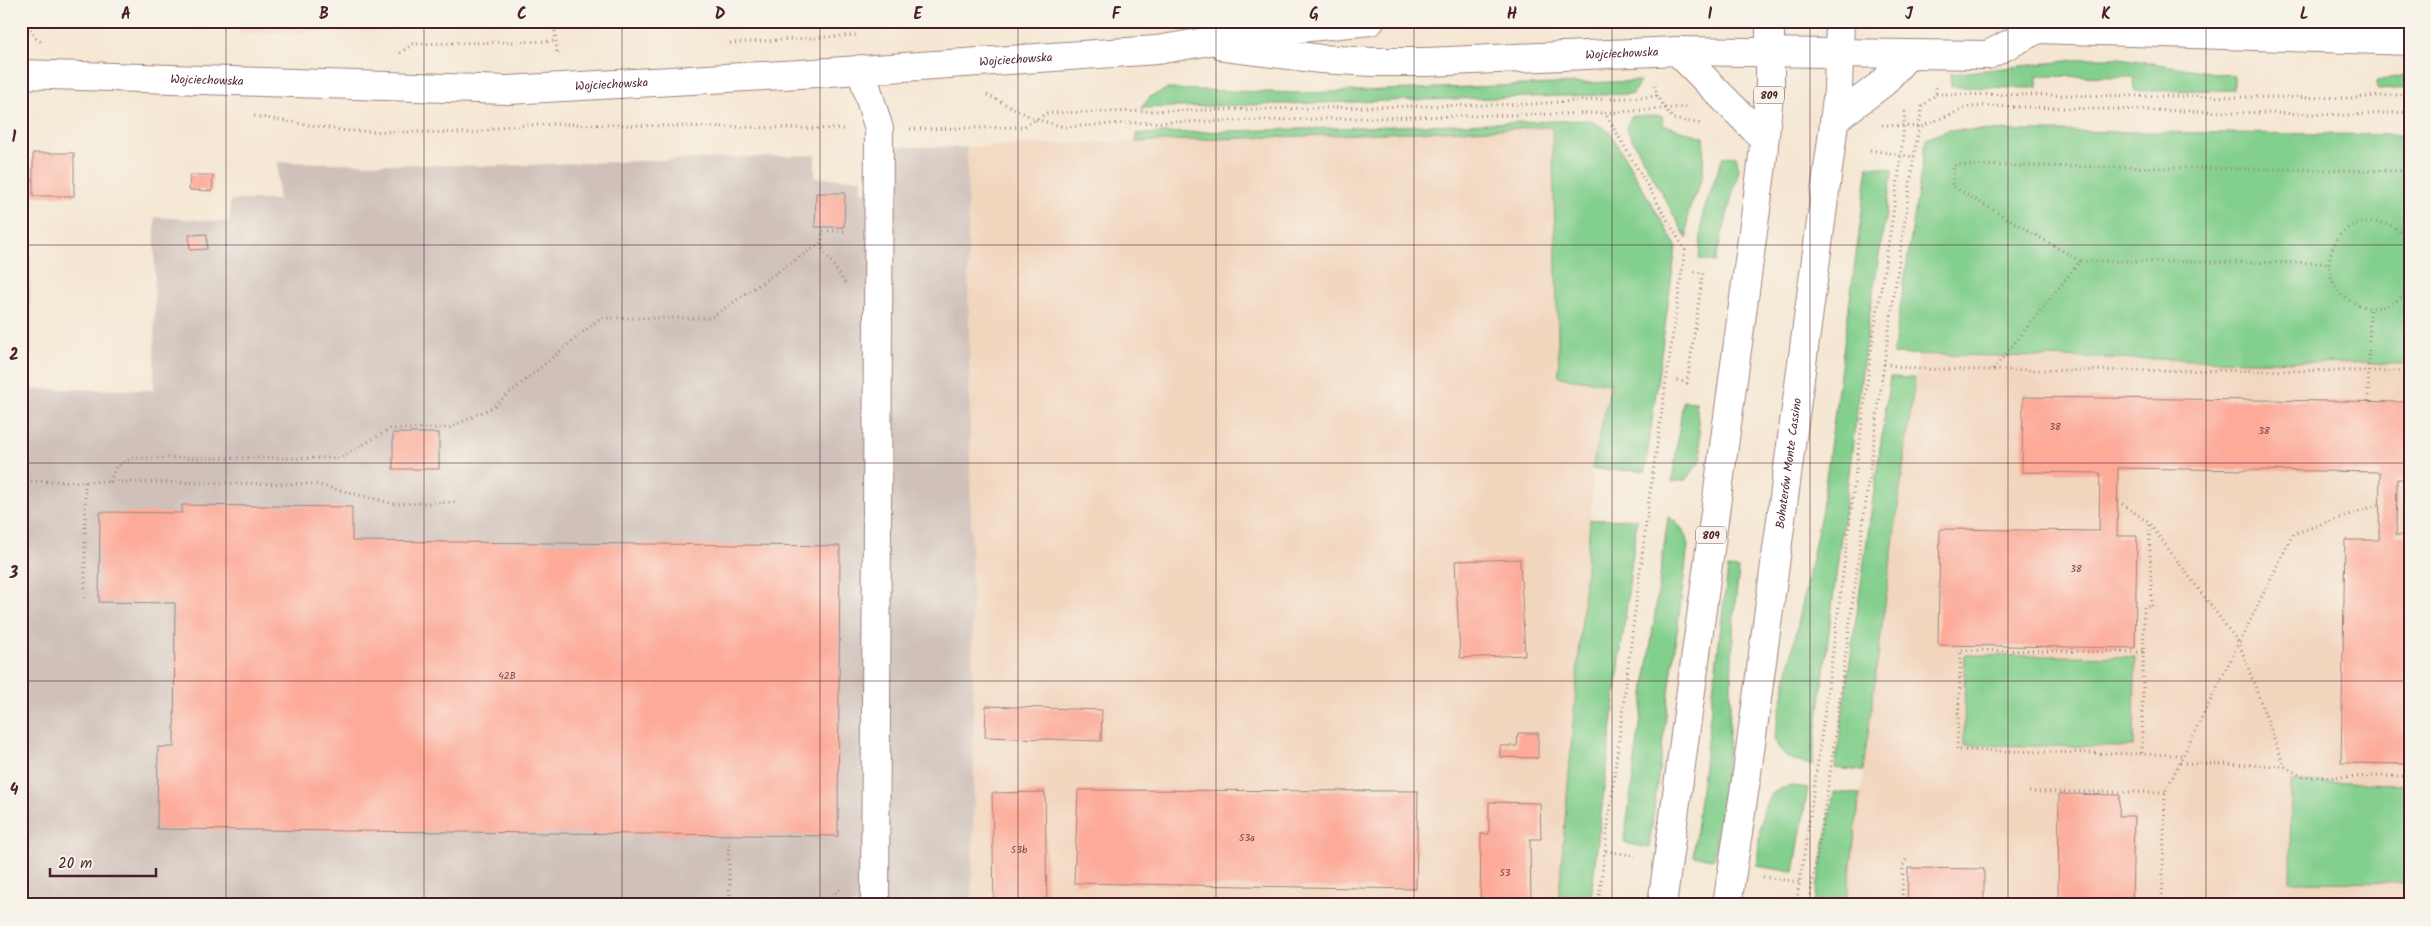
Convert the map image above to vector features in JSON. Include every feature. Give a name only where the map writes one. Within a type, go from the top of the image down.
[{"type":"street","name":"Wojciechowska","points":[[21,74],[508,90],[1118,53],[1201,44],[1269,31],[1370,21]]},
{"type":"street","name":"809","points":[[1662,905],[1764,139],[1770,84],[1770,21]]},
{"type":"street","name":"Bohaterów Monte Cassino","points":[[1727,905],[1747,773],[1838,90],[1840,21]]},
{"type":"street","name":"Wojciechowska","points":[[1201,44],[1321,60],[1427,62],[1677,51],[1988,55],[2026,25],[2410,41]]},
{"type":"street","points":[[1677,51],[1764,139]]},
{"type":"street","points":[[1834,120],[1882,83],[1908,55]]},
{"type":"street","points":[[861,69],[879,129],[875,905]]},
{"type":"path","points":[[25,21],[36,38],[48,46]]},
{"type":"path","points":[[554,21],[557,54],[566,53]]},
{"type":"path","points":[[722,43],[861,35]]},
{"type":"path","points":[[1936,81],[1936,94]]},
{"type":"path","points":[[1655,84],[1658,96],[1673,119],[1708,125]]},
{"type":"path","points":[[984,94],[1035,119],[1064,127],[1127,123],[1605,113],[1666,109],[1680,106]]},
{"type":"path","points":[[1809,905],[1829,781],[1884,364],[1922,107],[1936,94],[2352,98],[2410,94]]},
{"type":"path","points":[[1796,905],[1817,779],[1869,365],[1901,156],[1905,103]]},
{"type":"path","points":[[1880,124],[1920,127],[1969,107],[1984,106],[2350,115],[2410,112]]},
{"type":"path","points":[[1598,905],[1649,500],[1684,250],[1605,113]]},
{"type":"path","points":[[1870,150],[1914,158]]},
{"type":"path","points":[[2329,263],[2080,262],[1952,186],[1954,165],[2410,171]]},
{"type":"path","points":[[2410,242],[2403,233],[2392,225],[2377,221],[2363,222],[2350,227],[2339,237],[2332,249],[2329,263],[2336,289],[2345,298],[2357,305],[2370,308],[2383,307],[2395,302],[2410,287]]},
{"type":"path","points":[[110,482],[115,468],[131,458],[340,458],[390,429],[449,428],[493,407],[600,318],[710,318],[822,242]]},
{"type":"path","points":[[1992,370],[2080,262]]},
{"type":"path","points":[[1677,380],[1687,382],[1703,273],[1690,271]]},
{"type":"path","points":[[2368,401],[2370,308]]},
{"type":"path","points":[[1884,364],[1917,369],[1992,370],[2410,371]]},
{"type":"path","points":[[21,481],[315,484],[394,504],[458,502]]},
{"type":"path","points":[[85,482],[85,602]]},
{"type":"path","points":[[2118,501],[2149,522],[2240,643],[2284,766]]},
{"type":"path","points":[[2162,905],[2165,792],[2293,534],[2380,504]]},
{"type":"path","points":[[2142,753],[2144,607],[2152,607],[2149,522]]},
{"type":"path","points":[[2144,652],[1961,650],[1957,750],[2184,755]]},
{"type":"path","points":[[2180,763],[2284,766],[2302,777],[2410,776]]},
{"type":"path","points":[[2029,792],[2165,792]]},
{"type":"path","points":[[728,834],[730,905]]},
{"type":"path","points":[[1902,905],[1903,866],[1908,856]]},
{"type":"shaded area","points":[[239,21],[391,21],[392,31],[239,33]]},
{"type":"shaded area","points":[[1553,127],[1559,377],[1612,384],[1592,469],[1592,501],[1558,905],[972,905],[974,789],[967,147]]},
{"type":"shaded area","points":[[1948,130],[2410,135],[2410,905],[1846,905]]},
{"type":"shaded area","points":[[896,147],[967,147],[974,789],[972,905],[21,905],[21,202],[29,202],[31,389],[154,390],[155,217],[230,222],[230,200],[278,200],[278,162],[493,166],[815,155],[815,178],[862,179],[862,193],[879,194],[897,193]]},
{"type":"green space","points":[[2093,58],[2120,58],[2234,76],[2234,90],[2135,91],[2134,77],[2037,76],[2037,88],[1951,87],[1950,74]]},
{"type":"green space","points":[[2410,74],[2410,88],[2378,90],[2377,81]]},
{"type":"green space","points":[[1640,81],[1633,94],[1141,108],[1150,97],[1167,89],[1301,93]]},
{"type":"green space","points":[[1631,116],[1662,116],[1663,125],[1704,137],[1703,175],[1688,213],[1687,239],[1626,128]]},
{"type":"green space","points":[[1590,120],[1610,132],[1676,246],[1645,471],[1592,469],[1611,384],[1559,377],[1552,127],[1136,142],[1136,134]]},
{"type":"green space","points":[[1948,130],[2410,135],[2410,364],[1893,354],[1926,139]]},
{"type":"green space","points":[[1736,156],[1739,169],[1715,262],[1699,259],[1703,213],[1723,157]]},
{"type":"green space","points":[[1868,166],[1893,169],[1868,324],[1812,765],[1788,758],[1777,745],[1774,738],[1821,515]]},
{"type":"green space","points":[[1890,377],[1915,378],[1863,771],[1835,768]]},
{"type":"green space","points":[[1683,401],[1696,402],[1702,458],[1686,480],[1672,482]]},
{"type":"green space","points":[[1668,517],[1682,528],[1688,546],[1649,848],[1624,843]]},
{"type":"green space","points":[[1637,519],[1590,905],[1558,905],[1590,520]]},
{"type":"green space","points":[[1728,568],[1739,569],[1734,614],[1728,754],[1714,859],[1693,856]]},
{"type":"green space","points":[[1965,655],[2135,657],[2134,747],[1964,745]]},
{"type":"green space","points":[[2291,782],[2410,784],[2410,883],[2290,882]]},
{"type":"green space","points":[[1793,786],[1808,788],[1794,872],[1757,866],[1764,808],[1772,794]]},
{"type":"green space","points":[[1834,792],[1860,794],[1846,905],[1814,905]]},
{"type":"green space","points":[[2320,900],[2410,901],[2410,905],[2289,905]]},
{"type":"building","points":[[33,153],[74,153],[74,196],[33,196]]},
{"type":"building","points":[[190,175],[213,175],[212,191],[189,190]]},
{"type":"building","points":[[816,193],[845,193],[844,227],[815,227]]},
{"type":"building","points":[[207,234],[207,249],[190,250],[189,235]]},
{"type":"building","points":[[2023,397],[2410,402],[2410,479],[2397,479],[2396,535],[2410,535],[2410,764],[2341,763],[2345,540],[2379,540],[2380,472],[2118,468],[2117,536],[2137,536],[2135,648],[1938,645],[1940,529],[2099,531],[2100,473],[2022,472]]},
{"type":"building","points":[[393,433],[439,433],[439,469],[393,469]]},
{"type":"building","points":[[182,505],[352,507],[352,541],[840,546],[838,836],[157,829],[158,747],[174,747],[175,603],[99,602],[100,512],[182,513]]},
{"type":"building","points":[[1520,559],[1525,655],[1460,658],[1455,561]]},
{"type":"building","points":[[986,706],[1102,710],[1101,741],[985,737]]},
{"type":"building","points":[[1518,733],[1538,733],[1538,758],[1500,757],[1500,746],[1517,746]]},
{"type":"building","points":[[1078,790],[1418,791],[1416,889],[1074,883]]},
{"type":"building","points":[[1045,792],[1047,905],[994,905],[992,793]]},
{"type":"building","points":[[2059,794],[2120,795],[2119,816],[2134,816],[2132,905],[2058,905]]},
{"type":"building","points":[[1489,802],[1540,803],[1541,839],[1530,839],[1531,905],[1480,905],[1481,834],[1489,834]]},
{"type":"building","points":[[1908,868],[1984,869],[1984,905],[1907,905]]}]
